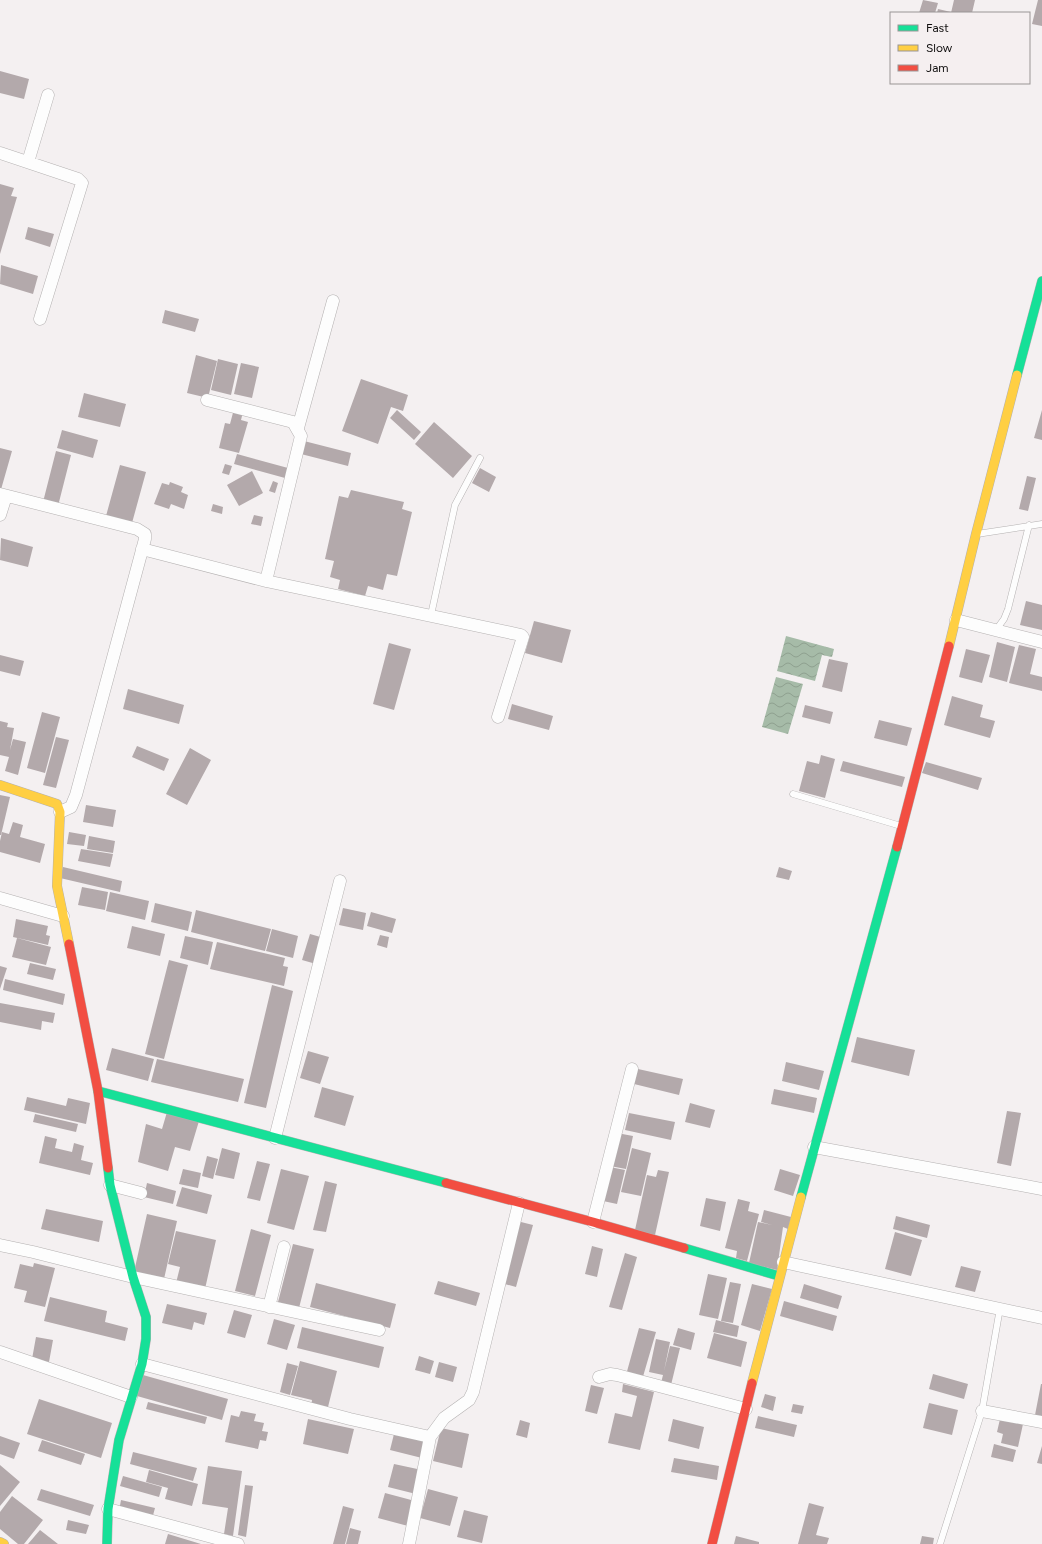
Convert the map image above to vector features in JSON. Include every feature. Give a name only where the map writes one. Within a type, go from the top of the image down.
[{"type":"street","points":[[28,162],[48,95]]},
{"type":"street","points":[[0,153],[78,178],[82,183],[40,319]]},
{"type":"street","points":[[712,1544],[779,1276],[903,826],[956,620],[976,534],[1042,281]]},
{"type":"street","points":[[298,428],[333,301]]},
{"type":"street","points":[[208,400],[294,422],[301,436],[266,581]]},
{"type":"street","points":[[0,515],[3,495],[137,529],[144,534],[145,539],[76,795],[71,807],[60,812]]},
{"type":"street","points":[[142,549],[266,581],[523,636],[498,717]]},
{"type":"street","points":[[956,620],[1042,642]]},
{"type":"street","points":[[0,785],[57,804],[60,812],[57,886],[98,1092],[110,1185],[133,1278],[146,1317],[146,1339],[142,1364],[119,1440],[108,1509],[107,1544]]},
{"type":"street","points":[[275,1138],[340,881]]},
{"type":"street","points":[[0,898],[63,916]]},
{"type":"street","points":[[592,1222],[632,1069]]},
{"type":"street","points":[[98,1092],[592,1222],[779,1276]]},
{"type":"street","points":[[814,1147],[1042,1189]]},
{"type":"street","points":[[110,1185],[140,1193]]},
{"type":"street","points":[[409,1544],[430,1437],[444,1418],[469,1400],[473,1392],[518,1203]]},
{"type":"street","points":[[0,1245],[133,1278],[380,1330]]},
{"type":"street","points":[[269,1307],[284,1247]]},
{"type":"street","points":[[783,1262],[1042,1318]]},
{"type":"street","points":[[0,1352],[131,1397]]},
{"type":"street","points":[[142,1364],[350,1419],[430,1437]]},
{"type":"street","points":[[599,1377],[617,1374],[746,1409]]},
{"type":"street","points":[[982,1411],[1042,1422]]},
{"type":"street","points":[[108,1509],[238,1544]]},
{"type":"street","points":[[0,1542],[4,1544]]},
{"type":"lane","points":[[430,615],[455,505],[480,458]]},
{"type":"lane","points":[[976,534],[1042,524]]},
{"type":"lane","points":[[996,630],[1004,619],[1008,609],[1029,525]]},
{"type":"lane","points":[[793,794],[903,826]]},
{"type":"lane","points":[[940,1544],[982,1411],[1000,1308]]},
{"type":"water","points":[[786,636],[834,649],[832,657],[822,655],[815,681],[777,671]]},
{"type":"water","points":[[776,677],[803,684],[788,734],[762,727]]},
{"type":"building","points":[[923,0],[938,3],[935,12],[919,12]]},
{"type":"building","points":[[954,0],[975,0],[972,12],[951,12]]},
{"type":"building","points":[[1038,0],[1042,0],[1042,26],[1032,24]]},
{"type":"building","points":[[938,9],[951,12],[937,12]]},
{"type":"building","points":[[0,71],[29,79],[24,99],[0,93]]},
{"type":"building","points":[[0,184],[14,188],[11,196],[17,197],[0,254]]},
{"type":"building","points":[[28,227],[54,234],[50,247],[25,239]]},
{"type":"building","points":[[1,265],[38,276],[33,294],[0,284]]},
{"type":"building","points":[[165,310],[199,319],[195,332],[162,323]]},
{"type":"building","points":[[196,355],[217,361],[208,398],[187,393]]},
{"type":"building","points":[[218,359],[238,364],[231,395],[211,390]]},
{"type":"building","points":[[241,363],[259,367],[252,398],[234,394]]},
{"type":"building","points":[[361,379],[408,395],[403,411],[391,407],[378,444],[342,431]]},
{"type":"building","points":[[84,393],[126,404],[120,427],[78,417]]},
{"type":"building","points":[[234,409],[243,412],[241,420],[248,422],[239,453],[219,448],[225,423],[230,424]]},
{"type":"building","points":[[397,410],[421,432],[414,440],[390,418]]},
{"type":"building","points":[[1042,410],[1042,440],[1034,438]]},
{"type":"building","points":[[434,422],[472,456],[453,478],[415,444]]},
{"type":"building","points":[[62,430],[98,440],[93,458],[57,448]]},
{"type":"building","points":[[304,441],[351,453],[348,466],[301,454]]},
{"type":"building","points":[[0,448],[12,451],[0,493]]},
{"type":"building","points":[[56,451],[71,455],[58,506],[43,502]]},
{"type":"building","points":[[237,454],[288,468],[285,478],[234,464]]},
{"type":"building","points":[[225,464],[232,466],[229,475],[222,473]]},
{"type":"building","points":[[120,465],[146,472],[132,523],[106,516]]},
{"type":"building","points":[[480,468],[496,477],[489,492],[472,483]]},
{"type":"building","points":[[252,471],[263,493],[239,506],[227,485]]},
{"type":"building","points":[[1027,476],[1036,478],[1028,511],[1019,509]]},
{"type":"building","points":[[273,481],[278,483],[275,493],[269,491]]},
{"type":"building","points":[[170,482],[183,487],[181,492],[188,495],[184,509],[171,504],[169,509],[154,504],[162,483],[169,485]]},
{"type":"building","points":[[351,490],[404,502],[402,509],[412,512],[397,576],[387,574],[383,590],[368,586],[365,596],[338,589],[340,580],[330,577],[334,561],[325,559],[339,496],[348,498]]},
{"type":"building","points":[[213,504],[223,507],[222,514],[211,511]]},
{"type":"building","points":[[254,515],[263,517],[261,526],[251,524]]},
{"type":"building","points":[[1,538],[33,547],[28,567],[0,560]]},
{"type":"building","points":[[1026,601],[1042,605],[1042,630],[1020,625]]},
{"type":"building","points":[[534,621],[571,630],[562,663],[525,653]]},
{"type":"building","points":[[997,642],[1015,647],[1007,682],[989,677]]},
{"type":"building","points":[[389,643],[411,649],[394,710],[373,704]]},
{"type":"building","points":[[1019,645],[1036,649],[1030,674],[1042,677],[1042,691],[1009,683]]},
{"type":"building","points":[[966,649],[990,655],[982,683],[959,677]]},
{"type":"building","points":[[0,655],[24,661],[20,676],[0,671]]},
{"type":"building","points":[[829,659],[848,663],[842,692],[822,687]]},
{"type":"building","points":[[128,689],[184,705],[179,724],[123,709]]},
{"type":"building","points":[[952,696],[983,705],[980,717],[995,721],[990,738],[944,725]]},
{"type":"building","points":[[512,704],[553,716],[549,730],[508,719]]},
{"type":"building","points":[[805,705],[833,712],[830,724],[802,717]]},
{"type":"building","points":[[42,712],[60,717],[45,773],[27,768]]},
{"type":"building","points":[[879,720],[912,728],[907,746],[874,738]]},
{"type":"building","points":[[0,721],[8,723],[7,727],[14,728],[10,750],[13,739],[26,742],[18,775],[5,771],[9,757],[0,755]]},
{"type":"building","points":[[56,737],[69,740],[56,788],[43,785]]},
{"type":"building","points":[[137,746],[169,759],[164,771],[132,757]]},
{"type":"building","points":[[190,748],[211,760],[187,805],[166,794]]},
{"type":"building","points":[[821,755],[835,759],[825,798],[799,791],[807,761],[819,764]]},
{"type":"building","points":[[843,761],[905,777],[902,787],[840,771]]},
{"type":"building","points":[[926,762],[982,778],[978,790],[922,773]]},
{"type":"building","points":[[0,795],[10,797],[1,835],[0,835]]},
{"type":"building","points":[[86,805],[116,810],[113,827],[83,822]]},
{"type":"building","points":[[13,822],[23,825],[20,837],[45,844],[40,863],[0,852],[2,832],[9,834]]},
{"type":"building","points":[[69,832],[86,835],[84,846],[67,844]]},
{"type":"building","points":[[89,836],[115,841],[113,853],[87,849]]},
{"type":"building","points":[[81,849],[113,854],[110,867],[78,861]]},
{"type":"building","points":[[63,867],[122,881],[120,892],[60,878]]},
{"type":"building","points":[[779,867],[792,871],[789,880],[776,877]]},
{"type":"building","points":[[82,887],[108,892],[105,910],[78,905]]},
{"type":"building","points":[[110,892],[149,901],[145,920],[106,911]]},
{"type":"building","points":[[155,903],[192,912],[188,931],[151,922]]},
{"type":"building","points":[[343,908],[366,913],[363,930],[339,925]]},
{"type":"building","points":[[196,910],[271,929],[265,951],[191,932]]},
{"type":"building","points":[[371,912],[396,919],[392,933],[367,926]]},
{"type":"building","points":[[16,919],[48,926],[46,935],[50,936],[48,945],[13,937]]},
{"type":"building","points":[[132,926],[165,934],[160,956],[127,948]]},
{"type":"building","points":[[272,929],[298,936],[293,958],[266,951]]},
{"type":"building","points":[[310,934],[324,938],[316,964],[302,960]]},
{"type":"building","points":[[380,935],[389,937],[387,948],[377,945]]},
{"type":"building","points":[[185,936],[213,942],[208,965],[180,958]]},
{"type":"building","points":[[17,938],[51,947],[46,965],[12,957]]},
{"type":"building","points":[[217,942],[285,958],[283,966],[288,967],[284,986],[210,969]]},
{"type":"building","points":[[169,960],[188,965],[164,1059],[145,1054]]},
{"type":"building","points":[[30,963],[56,969],[53,980],[27,974]]},
{"type":"building","points":[[0,966],[7,968],[0,989]]},
{"type":"building","points":[[5,979],[65,994],[63,1005],[3,990]]},
{"type":"building","points":[[272,985],[293,991],[266,1108],[244,1103]]},
{"type":"building","points":[[0,1003],[55,1013],[53,1023],[42,1021],[41,1030],[0,1022]]},
{"type":"building","points":[[857,1037],[915,1050],[909,1076],[851,1062]]},
{"type":"building","points":[[112,1048],[154,1059],[148,1081],[106,1070]]},
{"type":"building","points":[[308,1051],[329,1057],[320,1084],[300,1078]]},
{"type":"building","points":[[157,1059],[244,1079],[238,1102],[151,1082]]},
{"type":"building","points":[[786,1062],[824,1071],[819,1090],[782,1081]]},
{"type":"building","points":[[638,1069],[683,1079],[679,1095],[634,1084]]},
{"type":"building","points":[[322,1087],[354,1096],[345,1126],[314,1117]]},
{"type":"building","points":[[774,1089],[817,1098],[814,1113],[771,1104]]},
{"type":"building","points":[[27,1097],[66,1106],[68,1098],[90,1103],[86,1124],[24,1110]]},
{"type":"building","points":[[690,1103],[715,1110],[710,1128],[685,1122]]},
{"type":"building","points":[[1007,1111],[1021,1113],[1011,1166],[997,1163]]},
{"type":"building","points":[[167,1112],[199,1121],[190,1151],[175,1147],[168,1171],[138,1162],[146,1124],[162,1129]]},
{"type":"building","points":[[629,1113],[675,1122],[671,1140],[625,1130]]},
{"type":"building","points":[[35,1114],[78,1124],[76,1132],[33,1122]]},
{"type":"building","points":[[617,1133],[633,1136],[626,1169],[610,1166]]},
{"type":"building","points":[[45,1136],[57,1139],[55,1148],[72,1152],[74,1143],[84,1146],[81,1160],[93,1163],[90,1175],[39,1163]]},
{"type":"building","points":[[222,1148],[240,1153],[234,1179],[215,1175]]},
{"type":"building","points":[[632,1148],[651,1153],[641,1196],[621,1192]]},
{"type":"building","points":[[207,1156],[218,1159],[213,1179],[202,1176]]},
{"type":"building","points":[[257,1161],[270,1164],[260,1201],[247,1198]]},
{"type":"building","points":[[610,1167],[625,1170],[617,1204],[603,1201]]},
{"type":"building","points":[[183,1169],[201,1173],[198,1188],[179,1184]]},
{"type":"building","points":[[281,1169],[309,1176],[294,1230],[267,1223]]},
{"type":"building","points":[[780,1169],[800,1175],[793,1196],[774,1190]]},
{"type":"building","points":[[658,1170],[669,1172],[655,1235],[635,1230],[647,1175],[656,1177]]},
{"type":"building","points":[[325,1181],[337,1184],[326,1232],[313,1230]]},
{"type":"building","points":[[147,1183],[176,1191],[173,1204],[144,1197]]},
{"type":"building","points":[[182,1187],[212,1195],[207,1214],[176,1206]]},
{"type":"building","points":[[706,1198],[726,1202],[720,1231],[700,1226]]},
{"type":"building","points":[[738,1199],[750,1202],[748,1211],[759,1214],[747,1261],[736,1258],[737,1251],[725,1248]]},
{"type":"building","points":[[46,1209],[103,1221],[99,1242],[41,1229]]},
{"type":"building","points":[[764,1210],[791,1217],[788,1229],[783,1227],[777,1270],[749,1263],[758,1222],[772,1225],[761,1222]]},
{"type":"building","points":[[147,1214],[177,1221],[164,1279],[134,1272]]},
{"type":"building","points":[[896,1216],[930,1225],[927,1238],[893,1229]]},
{"type":"building","points":[[517,1221],[533,1225],[516,1287],[501,1283]]},
{"type":"building","points":[[251,1229],[271,1235],[255,1296],[235,1291]]},
{"type":"building","points":[[176,1231],[216,1240],[205,1289],[176,1283],[180,1267],[168,1264]]},
{"type":"building","points":[[895,1232],[922,1240],[911,1276],[885,1269]]},
{"type":"building","points":[[293,1244],[314,1249],[299,1308],[278,1302]]},
{"type":"building","points":[[592,1246],[603,1249],[597,1277],[585,1274]]},
{"type":"building","points":[[625,1253],[637,1257],[622,1310],[609,1307]]},
{"type":"building","points":[[34,1263],[55,1268],[45,1307],[24,1302],[27,1291],[14,1288],[20,1264],[33,1267]]},
{"type":"building","points":[[961,1266],[981,1271],[975,1292],[955,1287]]},
{"type":"building","points":[[708,1274],[727,1278],[718,1319],[699,1315]]},
{"type":"building","points":[[438,1281],[480,1293],[476,1306],[434,1294]]},
{"type":"building","points":[[730,1282],[741,1284],[733,1323],[721,1321]]},
{"type":"building","points":[[316,1283],[396,1304],[390,1328],[310,1307]]},
{"type":"building","points":[[752,1284],[772,1289],[760,1331],[741,1325]]},
{"type":"building","points":[[804,1284],[842,1296],[838,1309],[800,1298]]},
{"type":"building","points":[[50,1297],[107,1311],[105,1322],[128,1328],[125,1341],[44,1321]]},
{"type":"building","points":[[784,1301],[837,1316],[833,1331],[780,1316]]},
{"type":"building","points":[[167,1304],[207,1313],[204,1325],[194,1322],[192,1330],[162,1323]]},
{"type":"building","points":[[234,1310],[252,1315],[245,1338],[227,1333]]},
{"type":"building","points":[[274,1319],[295,1325],[287,1350],[267,1344]]},
{"type":"building","points":[[716,1320],[739,1326],[737,1337],[713,1332]]},
{"type":"building","points":[[302,1327],[384,1347],[379,1368],[297,1348]]},
{"type":"building","points":[[639,1328],[656,1332],[642,1380],[626,1375]]},
{"type":"building","points":[[678,1328],[695,1333],[691,1350],[673,1345]]},
{"type":"building","points":[[714,1333],[747,1342],[741,1367],[707,1358]]},
{"type":"building","points":[[36,1337],[53,1340],[49,1362],[32,1359]]},
{"type":"building","points":[[656,1339],[670,1342],[664,1371],[670,1346],[680,1348],[671,1385],[661,1383],[663,1375],[649,1372]]},
{"type":"building","points":[[419,1356],[434,1361],[430,1374],[415,1370]]},
{"type":"building","points":[[300,1361],[337,1371],[327,1411],[311,1407],[312,1400],[291,1395]]},
{"type":"building","points":[[439,1362],[457,1367],[453,1382],[435,1377]]},
{"type":"building","points":[[287,1363],[298,1366],[290,1395],[280,1392]]},
{"type":"building","points":[[933,1374],[968,1384],[964,1399],[929,1389]]},
{"type":"building","points":[[143,1375],[228,1399],[222,1420],[137,1396]]},
{"type":"building","points":[[623,1384],[654,1392],[640,1450],[608,1443],[615,1413],[632,1417],[637,1396],[622,1392]]},
{"type":"building","points":[[1042,1384],[1042,1416],[1035,1415]]},
{"type":"building","points":[[591,1385],[604,1388],[597,1414],[585,1411]]},
{"type":"building","points":[[765,1394],[776,1397],[773,1411],[761,1407]]},
{"type":"building","points":[[39,1399],[112,1423],[101,1458],[27,1434]]},
{"type":"building","points":[[148,1402],[207,1417],[205,1424],[146,1409]]},
{"type":"building","points":[[929,1403],[958,1410],[952,1435],[923,1428]]},
{"type":"building","points":[[793,1404],[804,1406],[802,1414],[791,1412]]},
{"type":"building","points":[[241,1411],[256,1414],[254,1421],[264,1423],[262,1431],[268,1432],[266,1441],[260,1440],[258,1449],[225,1442],[231,1415],[239,1417]]},
{"type":"building","points":[[758,1416],[797,1425],[794,1437],[755,1428]]},
{"type":"building","points":[[308,1419],[354,1429],[348,1454],[303,1444]]},
{"type":"building","points":[[673,1419],[704,1427],[699,1449],[668,1441]]},
{"type":"building","points":[[1000,1419],[1023,1424],[1018,1447],[1001,1443],[1003,1434],[997,1432]]},
{"type":"building","points":[[520,1420],[530,1423],[527,1438],[516,1435]]},
{"type":"building","points":[[441,1428],[469,1434],[462,1468],[433,1461]]},
{"type":"building","points":[[394,1434],[426,1442],[422,1458],[390,1450]]},
{"type":"building","points":[[0,1436],[20,1443],[14,1459],[0,1454]]},
{"type":"building","points":[[42,1440],[85,1454],[81,1465],[38,1451]]},
{"type":"building","points":[[994,1444],[1016,1450],[1013,1462],[991,1457]]},
{"type":"building","points":[[1042,1446],[1042,1464],[1037,1463]]},
{"type":"building","points":[[133,1452],[197,1468],[193,1481],[130,1464]]},
{"type":"building","points":[[674,1458],[719,1466],[717,1480],[671,1472]]},
{"type":"building","points":[[394,1464],[422,1470],[416,1494],[388,1487]]},
{"type":"building","points":[[0,1465],[20,1482],[0,1506]]},
{"type":"building","points":[[208,1466],[242,1471],[233,1536],[224,1534],[228,1508],[202,1504]]},
{"type":"building","points":[[149,1470],[198,1484],[192,1506],[165,1499],[168,1488],[146,1482]]},
{"type":"building","points":[[123,1476],[162,1487],[159,1497],[120,1486]]},
{"type":"building","points":[[245,1485],[253,1486],[246,1537],[238,1535]]},
{"type":"building","points":[[41,1489],[94,1505],[90,1516],[37,1500]]},
{"type":"building","points":[[428,1489],[458,1497],[450,1526],[420,1518]]},
{"type":"building","points":[[385,1493],[415,1501],[408,1526],[378,1518]]},
{"type":"building","points":[[12,1496],[43,1520],[24,1544],[18,1544],[0,1529],[0,1512]]},
{"type":"building","points":[[121,1500],[155,1508],[152,1519],[119,1511]]},
{"type":"building","points":[[809,1503],[824,1507],[816,1535],[829,1538],[827,1544],[798,1544]]},
{"type":"building","points":[[343,1506],[354,1509],[345,1544],[333,1544]]},
{"type":"building","points":[[464,1510],[488,1516],[482,1543],[457,1537]]},
{"type":"building","points":[[68,1520],[89,1525],[86,1534],[66,1530]]},
{"type":"building","points":[[350,1528],[361,1531],[358,1544],[346,1544]]},
{"type":"building","points":[[40,1530],[58,1544],[28,1544]]},
{"type":"building","points":[[168,1534],[201,1544],[165,1544]]},
{"type":"building","points":[[736,1536],[759,1542],[759,1544],[734,1544]]},
{"type":"building","points":[[922,1536],[934,1538],[933,1544],[920,1544]]},
{"type":"traffic: fast","points":[[1017,375],[1042,281]]},
{"type":"traffic: fast","points":[[801,1197],[897,847]]},
{"type":"traffic: fast","points":[[98,1091],[446,1183]]},
{"type":"traffic: fast","points":[[107,1544],[108,1509],[119,1440],[142,1364],[146,1339],[146,1317],[133,1277],[110,1185],[108,1168]]},
{"type":"traffic: fast","points":[[684,1248],[779,1276]]},
{"type":"traffic: slow","points":[[949,646],[1017,375]]},
{"type":"traffic: slow","points":[[0,785],[57,804],[60,812],[57,886],[69,944]]},
{"type":"traffic: slow","points":[[752,1383],[801,1197]]},
{"type":"traffic: slow","points":[[0,1542],[4,1544]]},
{"type":"traffic: jam","points":[[897,847],[949,646]]},
{"type":"traffic: jam","points":[[69,944],[98,1091],[108,1168]]},
{"type":"traffic: jam","points":[[446,1183],[684,1248]]},
{"type":"traffic: jam","points":[[712,1544],[752,1383]]}]
